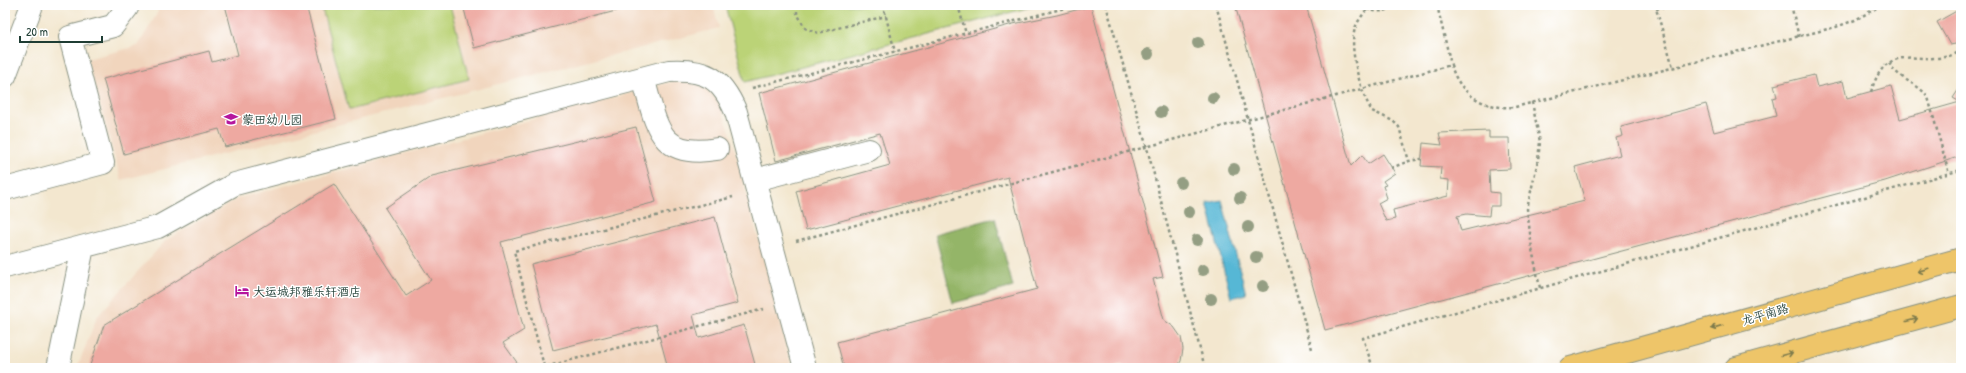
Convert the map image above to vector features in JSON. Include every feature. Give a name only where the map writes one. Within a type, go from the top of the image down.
[{"type":"main road","name":"龙平南路","points":[[1570,368],[1961,260]]},
{"type":"main road","points":[[1736,368],[1961,306]]},
{"type":"street","points":[[5,76],[32,5]]},
{"type":"street","points":[[5,188],[103,163],[70,37],[113,26],[127,8],[126,5]]},
{"type":"street","points":[[5,267],[158,227],[235,184],[668,71],[688,70],[706,74],[719,82],[729,94],[736,112],[755,180],[805,368]]},
{"type":"street","points":[[643,78],[657,124],[665,139],[681,150],[700,152],[717,150]]},
{"type":"street","points":[[755,180],[869,150]]},
{"type":"street","points":[[58,368],[83,247]]},
{"type":"path","points":[[797,5],[797,13],[805,28],[818,33],[886,16]]},
{"type":"path","points":[[883,5],[895,52]]},
{"type":"path","points":[[958,5],[966,34]]},
{"type":"path","points":[[750,89],[1077,5]]},
{"type":"path","points":[[1106,5],[1147,148],[1205,368]]},
{"type":"path","points":[[1216,5],[1312,349]]},
{"type":"path","points":[[1370,5],[1356,26],[1353,50],[1363,89],[1372,111],[1393,121],[1398,127],[1409,161]]},
{"type":"path","points":[[1367,10],[1378,12],[1388,10],[1396,5]]},
{"type":"path","points":[[1437,5],[1451,65],[1458,81],[1464,88],[1484,104],[1503,108],[1836,27],[1855,20],[1882,5]]},
{"type":"path","points":[[1655,5],[1673,67]]},
{"type":"path","points":[[1656,9],[1671,5]]},
{"type":"path","points":[[1791,5],[1798,37]]},
{"type":"path","points":[[1871,92],[1876,76],[1897,58],[1931,58],[1948,56],[1961,51]]},
{"type":"path","points":[[1889,64],[1900,77],[1924,91],[1928,97],[1950,174]]},
{"type":"path","points":[[792,242],[1147,148],[1451,65]]},
{"type":"path","points":[[1532,102],[1540,142],[1538,160],[1527,209],[1532,249],[1540,288]]},
{"type":"path","points":[[1391,168],[1409,161],[1421,159]]},
{"type":"path","points":[[1373,368],[1363,338],[1961,170]]},
{"type":"path","points":[[737,196],[514,252],[542,367],[766,308]]},
{"type":"shaded area","name":"蒙田幼儿园","points":[[156,5],[713,5],[719,28],[121,180],[87,59],[138,46],[158,12]]},
{"type":"shaded area","points":[[672,82],[689,82],[704,87],[718,100],[730,131],[792,368],[77,368],[97,317],[166,240],[239,198]]},
{"type":"green space","points":[[321,5],[450,5],[469,79],[349,110]]},
{"type":"green space","points":[[725,5],[1039,5],[745,82]]},
{"type":"green space","points":[[995,218],[1013,287],[953,303],[935,234]]},
{"type":"water","points":[[1222,200],[1246,294],[1231,298],[1207,203]]},
{"type":"building","points":[[225,5],[306,5],[336,119],[225,147],[219,129],[124,154],[103,79],[209,51],[212,62],[238,55]]},
{"type":"building","points":[[463,5],[635,5],[635,6],[474,48]]},
{"type":"building","points":[[1235,5],[1306,5],[1351,166],[1362,155],[1368,164],[1383,154],[1395,173],[1383,181],[1386,185],[1383,186],[1387,198],[1378,203],[1386,221],[1395,219],[1393,210],[1448,196],[1449,180],[1440,179],[1441,167],[1421,166],[1423,143],[1442,145],[1439,133],[1489,131],[1489,138],[1509,138],[1510,169],[1489,170],[1490,192],[1499,193],[1499,206],[1490,206],[1489,216],[1467,214],[1457,216],[1461,231],[1585,201],[1575,167],[1620,155],[1616,138],[1623,136],[1621,127],[1706,104],[1714,132],[1776,116],[1772,98],[1777,97],[1774,85],[1814,75],[1817,87],[1843,81],[1847,98],[1891,86],[1900,119],[1960,102],[1953,98],[1961,86],[1961,156],[1885,181],[1325,330]]},
{"type":"building","points":[[1957,5],[1961,5],[1961,43],[1950,45],[1937,22],[1960,9]]},
{"type":"building","points":[[1091,6],[1163,277],[1153,279],[1164,320],[1174,327],[1181,337],[1183,349],[1181,361],[1177,368],[1124,368],[1122,365],[1115,366],[1116,368],[844,368],[837,342],[1037,289],[1008,177],[806,230],[796,191],[890,165],[880,133],[776,161],[759,93],[1013,24]]},
{"type":"building","points":[[636,127],[656,202],[501,242],[524,330],[503,343],[521,368],[89,368],[104,325],[334,184],[406,296],[431,280],[385,208],[432,176]]},
{"type":"building","points":[[715,217],[738,303],[693,315],[699,338],[744,325],[756,368],[668,368],[656,324],[553,350],[531,264]]},
{"type":"place","name":"蒙田幼儿园","points":[[231,119]]},
{"type":"place","name":"大运城邦雅乐轩酒店","points":[[242,291]]}]
